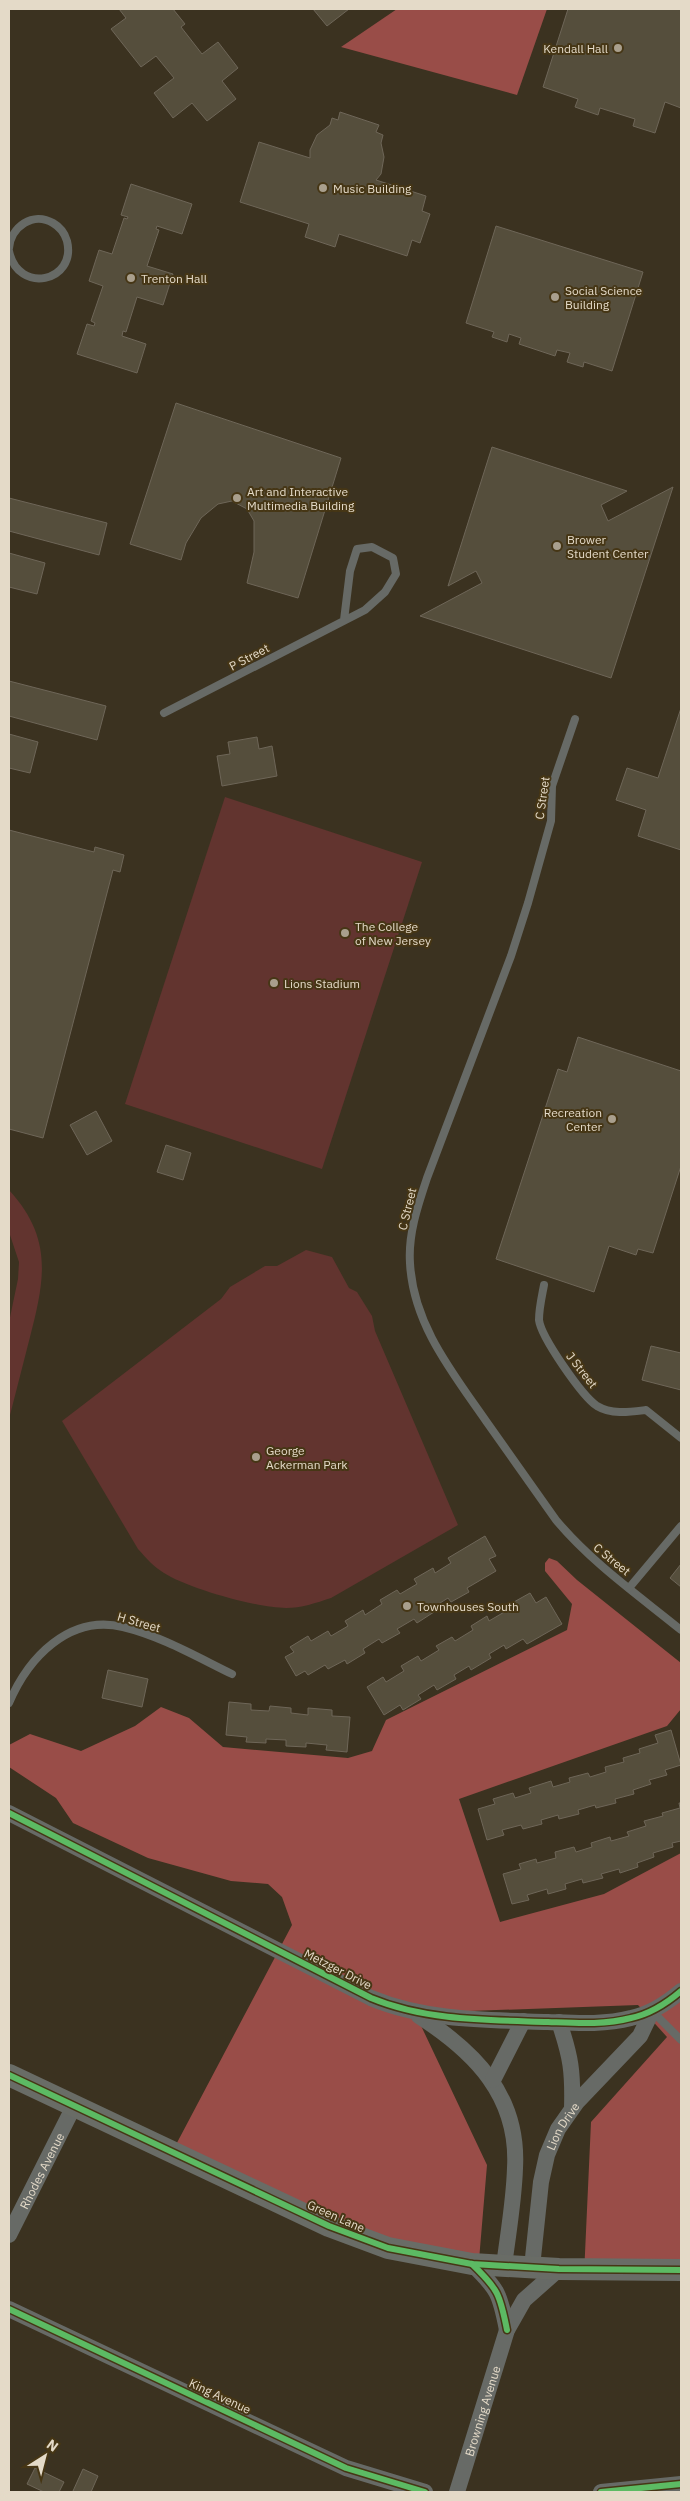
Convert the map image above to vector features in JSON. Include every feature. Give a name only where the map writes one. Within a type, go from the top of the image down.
[{"type":"street","name":"Metzger Drive","points":[[9,1813],[371,1998],[415,2013],[522,2021],[614,2022],[652,2011],[681,1991]]},
{"type":"street","name":"Lion Drive","points":[[532,2268],[541,2182],[547,2155],[558,2129],[572,2108],[640,2036],[652,2011]]},
{"type":"street","points":[[415,2013],[439,2029],[471,2055],[493,2080],[510,2123],[516,2167],[504,2266]]},
{"type":"street","points":[[493,2080],[522,2021]]},
{"type":"street","points":[[559,2022],[572,2065],[572,2108]]},
{"type":"street","name":"Green Lane","points":[[9,2075],[363,2241],[417,2255],[472,2264],[560,2269],[681,2270]]},
{"type":"street","name":"Rhodes Avenue","points":[[9,2235],[74,2106]]},
{"type":"street","points":[[472,2264],[501,2298],[507,2330]]},
{"type":"street","name":"Browning Avenue","points":[[457,2492],[507,2330],[524,2300],[560,2269]]},
{"type":"street","name":"King Avenue","points":[[9,2309],[346,2468],[425,2492]]},
{"type":"street","points":[[601,2492],[681,2484]]},
{"type":"lane","points":[[35,219],[53,223],[66,237],[68,256],[58,272],[40,279],[22,274],[15,268],[9,250],[13,234],[18,227],[35,219]]},
{"type":"lane","points":[[9,225],[18,227]]},
{"type":"lane","name":"P Street","points":[[164,713],[365,610],[386,592],[396,574],[393,558],[372,547],[356,549],[350,571],[344,620]]},
{"type":"lane","name":"C Street","points":[[575,719],[552,786],[551,821],[511,956],[427,1178],[416,1212],[410,1261],[413,1291],[420,1316],[453,1373],[556,1520],[575,1543],[681,1630]]},
{"type":"lane","name":"J Street","points":[[544,1285],[539,1321],[546,1342],[584,1393],[597,1406],[620,1413],[646,1410],[681,1438]]},
{"type":"lane","points":[[629,1588],[681,1526]]},
{"type":"lane","name":"H Street","points":[[9,1703],[23,1674],[44,1649],[61,1636],[80,1628],[101,1624],[122,1626],[156,1638],[232,1674]]},
{"type":"lane","points":[[652,2011],[681,2040]]},
{"type":"shaded area","points":[[397,9],[547,9],[517,95],[341,47]]},
{"type":"shaded area","name":"Lions Stadium","points":[[225,797],[422,862],[322,1169],[125,1104]]},
{"type":"shaded area","points":[[9,1190],[33,1225],[39,1242],[42,1278],[35,1316],[9,1419],[9,1322],[18,1279],[19,1262],[9,1232]]},
{"type":"shaded area","name":"George Ackerman Park","points":[[306,1250],[332,1257],[349,1288],[357,1292],[372,1316],[375,1331],[458,1525],[331,1598],[286,1608],[258,1605],[205,1591],[175,1579],[153,1565],[138,1549],[62,1421],[221,1299],[230,1287],[265,1266],[277,1266]]},
{"type":"shaded area","points":[[549,1558],[557,1561],[577,1580],[681,1663],[681,1709],[667,1726],[459,1799],[500,1922],[604,1894],[681,1853],[681,2262],[584,2275],[591,2122],[667,2037],[638,2005],[415,2013],[487,2165],[478,2272],[170,2156],[292,1925],[282,1897],[268,1884],[231,1881],[148,1858],[73,1823],[56,1798],[9,1767],[9,1745],[30,1734],[81,1751],[135,1726],[161,1707],[189,1718],[223,1747],[348,1758],[372,1751],[386,1720],[567,1630],[572,1604],[545,1571],[545,1563]]},
{"type":"building","points":[[119,9],[173,9],[185,24],[181,27],[202,54],[218,42],[238,68],[222,81],[236,99],[207,121],[192,103],[173,118],[154,93],[174,78],[156,56],[141,67],[111,29],[126,18]]},
{"type":"building","points":[[313,9],[349,9],[327,26]]},
{"type":"building","name":"Kendall Hall","points":[[568,9],[681,9],[681,108],[665,102],[655,133],[633,126],[635,119],[600,108],[598,115],[575,107],[578,99],[543,87]]},
{"type":"building","name":"Music Building","points":[[340,112],[379,125],[376,132],[383,135],[381,143],[384,157],[381,174],[376,180],[426,196],[422,211],[430,214],[420,243],[412,240],[407,256],[339,234],[335,247],[305,237],[309,224],[240,202],[259,142],[310,158],[310,150],[317,135],[330,125],[332,118],[338,120]]},
{"type":"building","name":"Trenton Hall","points":[[131,184],[192,204],[182,234],[157,226],[156,229],[159,230],[147,266],[173,274],[163,305],[137,297],[126,332],[123,331],[122,336],[146,344],[137,373],[77,354],[87,324],[94,326],[95,323],[91,321],[103,286],[89,281],[99,250],[112,254],[124,218],[127,219],[128,217],[121,215]]},
{"type":"building","name":"Social Science Building","points":[[496,226],[643,272],[612,371],[584,362],[583,367],[567,362],[570,353],[557,350],[555,356],[519,344],[521,338],[509,334],[507,342],[492,337],[494,332],[466,323]]},
{"type":"building","name":"Art and Interactive Multimedia Building","points":[[176,403],[341,458],[298,598],[247,583],[254,552],[254,521],[247,509],[232,501],[218,504],[201,518],[186,543],[181,560],[130,544]]},
{"type":"building","name":"Brower Student Center","points":[[492,447],[627,491],[601,505],[608,521],[673,487],[611,678],[420,616],[482,583],[476,571],[448,586]]},
{"type":"building","points":[[9,498],[107,523],[99,555],[9,531]]},
{"type":"building","points":[[9,553],[45,563],[37,594],[9,587]]},
{"type":"building","points":[[9,681],[106,706],[97,740],[9,716]]},
{"type":"building","points":[[681,708],[681,850],[638,836],[646,810],[616,800],[627,768],[658,778]]},
{"type":"building","points":[[9,734],[38,742],[30,773],[9,768]]},
{"type":"building","points":[[257,737],[259,749],[272,746],[277,776],[222,786],[217,756],[230,754],[228,742]]},
{"type":"building","points":[[9,830],[94,852],[95,847],[124,855],[120,872],[113,870],[43,1138],[9,1129]]},
{"type":"building","name":"Recreation Center","points":[[578,1037],[681,1071],[681,1166],[653,1253],[638,1249],[636,1255],[609,1246],[594,1292],[496,1259],[558,1069],[567,1072]]},
{"type":"building","points":[[96,1111],[112,1141],[87,1155],[70,1125]]},
{"type":"building","points":[[166,1145],[191,1153],[183,1180],[157,1172]]},
{"type":"building","points":[[651,1346],[681,1353],[681,1390],[642,1380]]},
{"type":"building","name":"Townhouses South","points":[[485,1536],[496,1556],[489,1559],[496,1571],[467,1588],[469,1592],[451,1602],[448,1598],[432,1608],[434,1612],[417,1623],[414,1619],[397,1629],[400,1633],[382,1643],[379,1639],[363,1649],[365,1653],[347,1664],[345,1660],[328,1669],[325,1665],[308,1675],[305,1671],[296,1676],[285,1657],[294,1652],[290,1647],[308,1636],[311,1641],[328,1631],[331,1636],[348,1626],[345,1621],[363,1610],[365,1615],[382,1604],[380,1600],[397,1590],[400,1594],[417,1584],[414,1579],[433,1568],[435,1573],[451,1563],[448,1558]]},
{"type":"building","points":[[681,1564],[681,1587],[670,1578]]},
{"type":"building","name":"Townhouses South","points":[[530,1593],[536,1603],[546,1597],[562,1624],[527,1644],[523,1639],[506,1649],[504,1645],[489,1654],[491,1658],[471,1670],[469,1666],[454,1675],[456,1679],[437,1690],[434,1685],[418,1695],[421,1699],[403,1710],[400,1705],[384,1715],[367,1687],[383,1677],[386,1682],[404,1671],[401,1666],[418,1656],[421,1661],[439,1650],[436,1646],[452,1637],[455,1641],[473,1630],[471,1626],[487,1616],[489,1621],[506,1611],[505,1607]]},
{"type":"building","points":[[108,1670],[148,1679],[142,1707],[102,1698]]},
{"type":"building","points":[[229,1702],[251,1704],[251,1710],[269,1711],[270,1706],[291,1708],[291,1713],[308,1715],[308,1708],[332,1710],[332,1716],[350,1717],[347,1752],[326,1750],[327,1745],[306,1743],[306,1747],[286,1746],[286,1740],[266,1739],[266,1743],[246,1742],[247,1737],[226,1735]]},
{"type":"building","points":[[671,1730],[681,1765],[665,1770],[667,1775],[649,1780],[651,1784],[633,1790],[634,1794],[615,1799],[616,1803],[596,1808],[595,1805],[578,1810],[579,1814],[559,1819],[558,1815],[541,1820],[542,1824],[523,1829],[521,1825],[502,1830],[504,1835],[487,1840],[478,1809],[495,1804],[493,1799],[513,1793],[515,1798],[531,1793],[529,1788],[551,1781],[553,1787],[570,1782],[569,1778],[588,1773],[590,1777],[606,1772],[605,1767],[624,1762],[623,1758],[640,1753],[639,1749],[658,1743],[655,1735]]},
{"type":"building","points":[[679,1803],[681,1803],[681,1841],[672,1843],[673,1847],[653,1853],[654,1857],[637,1863],[638,1867],[620,1873],[619,1869],[601,1874],[603,1878],[583,1883],[582,1879],[565,1884],[566,1889],[548,1894],[547,1889],[527,1895],[529,1900],[512,1904],[503,1874],[521,1869],[519,1864],[536,1859],[537,1863],[556,1858],[555,1852],[574,1847],[576,1852],[592,1847],[591,1843],[610,1837],[611,1841],[629,1836],[627,1832],[646,1826],[644,1821],[663,1816],[662,1813],[680,1808]]},
{"type":"building","points":[[35,2468],[64,2482],[59,2492],[44,2492],[27,2484]]},
{"type":"building","points":[[83,2469],[98,2476],[91,2492],[73,2491]]},
{"type":"cycle path","points":[[9,1813],[371,1998],[392,2006],[458,2018],[600,2023],[645,2014],[664,2004],[681,1991]]},
{"type":"cycle path","points":[[9,2075],[329,2226],[388,2248],[472,2264],[559,2269],[681,2270]]},
{"type":"cycle path","points":[[472,2264],[493,2286],[497,2293],[507,2330]]},
{"type":"cycle path","points":[[9,2309],[346,2468],[425,2492]]},
{"type":"cycle path","points":[[601,2492],[681,2484]]},
{"type":"place","name":"Kendall Hall","points":[[618,48]]},
{"type":"place","name":"Music Building","points":[[323,188]]},
{"type":"place","name":"Trenton Hall","points":[[131,278]]},
{"type":"place","name":"Social Science Building","points":[[555,297]]},
{"type":"place","name":"Art and Interactive Multimedia Building","points":[[237,498]]},
{"type":"place","name":"Brower Student Center","points":[[557,546]]},
{"type":"place","name":"The College of New Jersey","points":[[345,933]]},
{"type":"place","name":"Lions Stadium","points":[[274,983]]},
{"type":"place","name":"Recreation Center","points":[[612,1119]]},
{"type":"place","name":"George Ackerman Park","points":[[256,1457]]},
{"type":"place","name":"Townhouses South","points":[[407,1606]]}]
